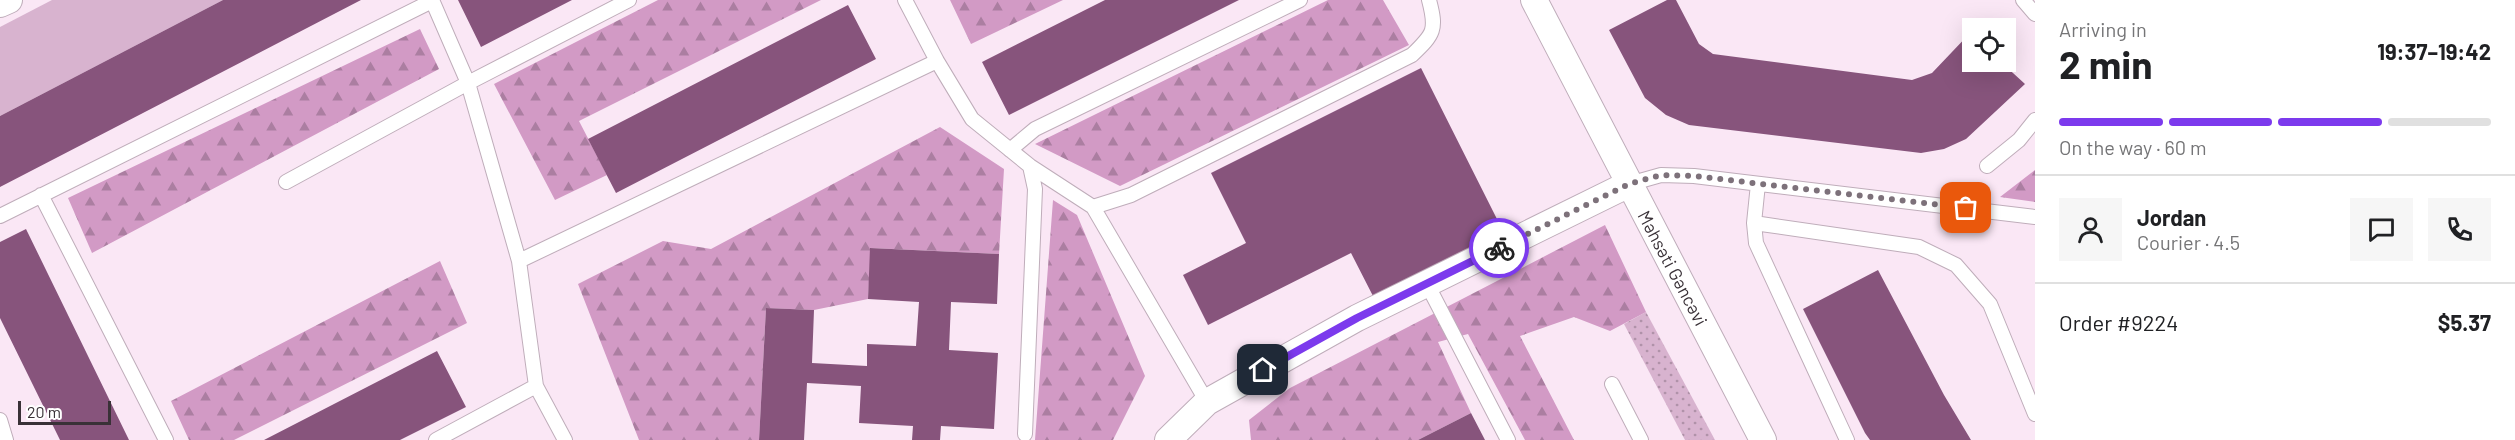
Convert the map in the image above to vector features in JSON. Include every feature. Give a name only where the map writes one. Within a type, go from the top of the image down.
[{"type":"street","points":[[0,4],[9,0]]},
{"type":"street","name":"Məhsəti Gəncəvi","points":[[1534,0],[1763,440]]},
{"type":"street","points":[[1168,440],[1207,402],[1357,318],[1629,184]]},
{"type":"lane","points":[[286,182],[468,83],[629,0]]},
{"type":"lane","points":[[905,0],[936,61],[972,119],[1030,166],[1093,207],[1207,402]]},
{"type":"lane","points":[[1010,150],[1035,129],[1300,0]]},
{"type":"lane","points":[[1093,207],[1131,195],[1412,55],[1432,36],[1434,19],[1429,0]]},
{"type":"lane","points":[[2023,0],[2035,14]]},
{"type":"lane","points":[[0,216],[432,1],[468,83],[519,261],[536,386],[565,440]]},
{"type":"lane","points":[[519,261],[936,61]]},
{"type":"lane","points":[[1987,166],[2019,140],[2035,120]]},
{"type":"lane","points":[[1025,434],[1035,189],[1030,166]]},
{"type":"lane","points":[[1629,184],[1661,175],[1758,184],[2035,217]]},
{"type":"lane","points":[[1758,184],[1754,223],[1756,243],[1847,440]]},
{"type":"lane","points":[[41,195],[166,440]]},
{"type":"lane","points":[[1754,223],[1918,248],[1956,266],[1990,304],[2035,414]]},
{"type":"lane","points":[[1427,284],[1508,440]]},
{"type":"lane","points":[[1612,384],[1641,440]]},
{"type":"lane","points":[[436,440],[536,386]]},
{"type":"lane","points":[[0,420],[6,440]]},
{"type":"shaded area","points":[[52,0],[223,0],[0,116],[0,27]]},
{"type":"shaded area","points":[[1646,312],[1715,440],[1685,440],[1624,324]]},
{"type":"green space","points":[[658,0],[821,0],[579,121],[607,175],[555,200],[494,84]]},
{"type":"green space","points":[[950,0],[1063,0],[971,44]]},
{"type":"green space","points":[[1328,0],[1383,0],[1409,45],[1120,186],[1035,144]]},
{"type":"green space","points":[[420,29],[439,69],[92,253],[68,198]]},
{"type":"green space","points":[[940,127],[1004,169],[999,254],[871,248],[868,299],[814,310],[766,308],[759,440],[639,440],[578,284],[663,241],[711,249]]},
{"type":"green space","points":[[2035,170],[2035,202],[2000,197]]},
{"type":"green space","points":[[1053,200],[1077,215],[1145,376],[1113,440],[1035,440]]},
{"type":"green space","points":[[1605,225],[1646,312],[1610,331],[1574,317],[1520,336],[1574,440],[1525,440],[1468,334],[1438,342],[1471,413],[1418,440],[1251,440],[1249,420],[1290,388]]},
{"type":"green space","points":[[440,261],[467,323],[234,440],[189,440],[171,401]]},
{"type":"building","points":[[223,0],[361,0],[0,187],[0,116]]},
{"type":"building","points":[[458,0],[572,0],[481,47]]},
{"type":"building","points":[[1105,0],[1239,0],[1009,115],[982,62]]},
{"type":"building","points":[[1667,0],[1676,0],[1699,44],[1713,54],[1912,80],[1932,73],[1962,41],[1962,72],[2012,72],[2025,84],[1966,139],[1944,149],[1921,153],[1689,125],[1666,115],[1645,98],[1609,30]]},
{"type":"building","points":[[848,5],[876,59],[616,193],[588,139]]},
{"type":"building","points":[[1421,68],[1503,231],[1373,296],[1351,253],[1208,325],[1183,275],[1246,243],[1211,173]]},
{"type":"building","points":[[26,229],[129,440],[60,440],[0,318],[0,242]]},
{"type":"building","points":[[870,248],[999,254],[997,304],[951,302],[949,350],[998,353],[994,429],[941,426],[940,440],[912,440],[913,426],[859,423],[861,386],[807,383],[804,440],[759,440],[766,308],[814,310],[812,363],[867,366],[867,344],[916,346],[919,302],[868,299]]},
{"type":"building","points":[[1878,270],[1944,395],[1971,440],[1870,440],[1865,433],[1803,309]]},
{"type":"building","points":[[437,351],[466,407],[400,440],[264,440]]},
{"type":"building","points":[[1471,413],[1485,440],[1418,440]]},
{"type":"way so far","points":[[1499,248],[1629,184],[1661,175],[1694,176],[1966,208]]},
{"type":"route","points":[[1263,370],[1357,318],[1499,248]]}]
